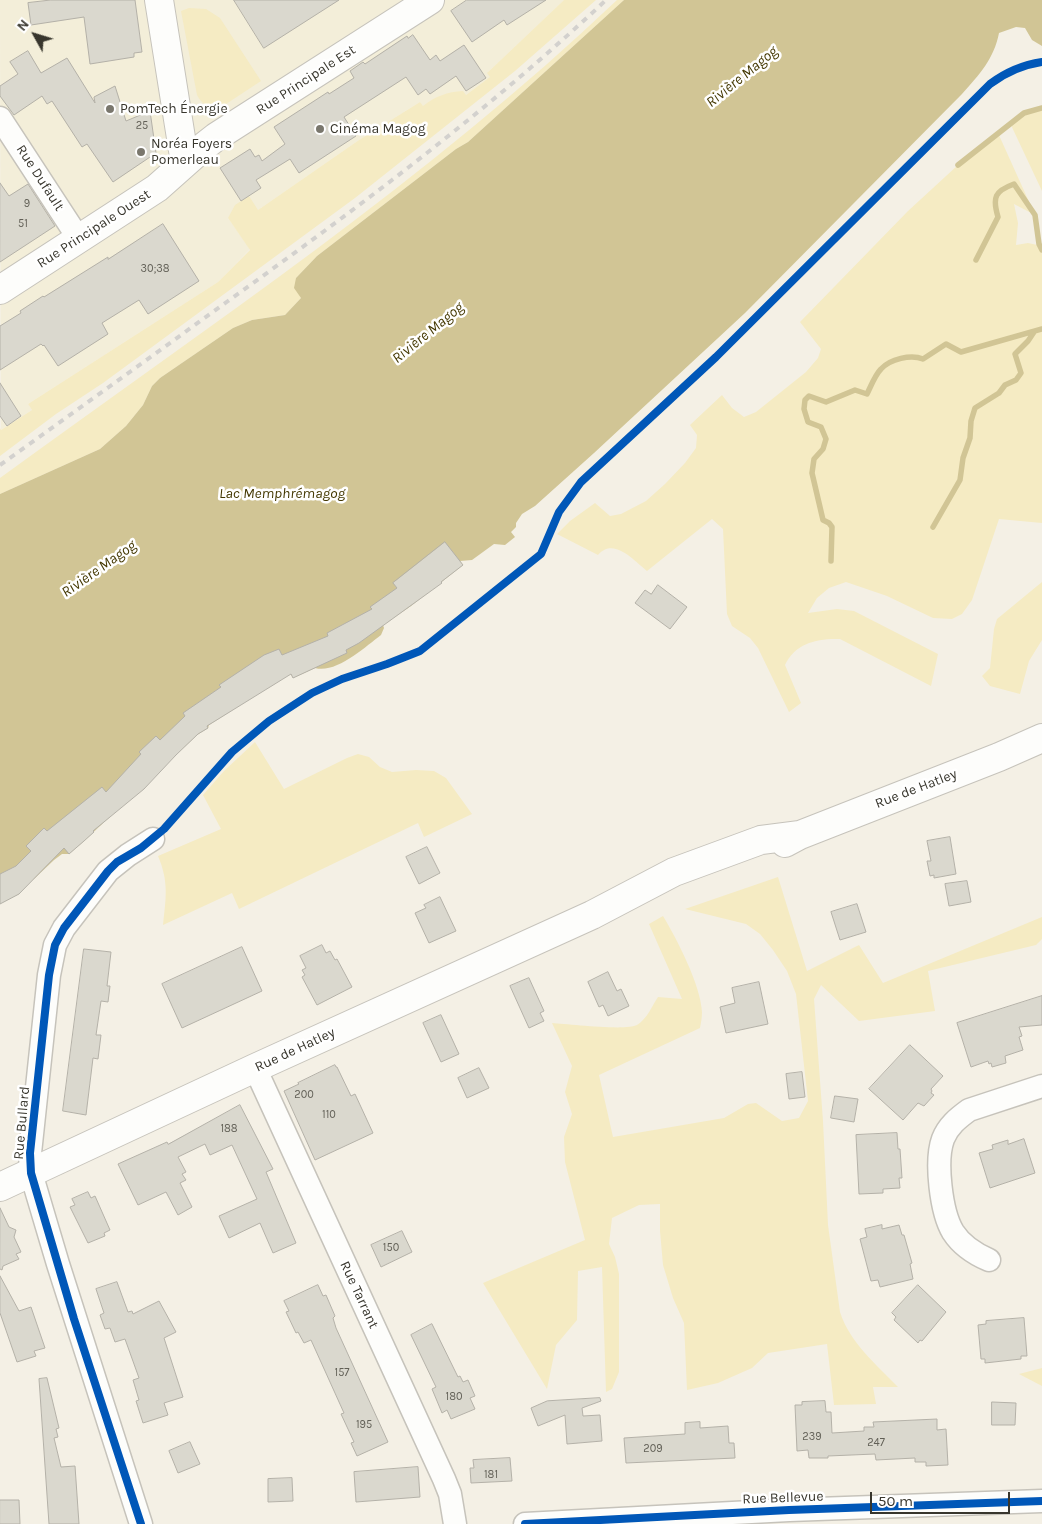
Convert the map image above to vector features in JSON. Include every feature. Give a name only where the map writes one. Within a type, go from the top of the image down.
[{"type":"main road","points":[[159,0],[185,163]]},
{"type":"main road","name":"Rue Principale Est","points":[[185,163],[216,138],[430,0]]},
{"type":"main road","name":"Rue Principale Ouest","points":[[0,290],[157,188],[185,163]]},
{"type":"main road","name":"Rue de Hatley","points":[[0,1187],[592,915],[680,887],[766,854],[800,835],[1038,741]]},
{"type":"street","name":"Rue Dufault","points":[[0,118],[79,239]]},
{"type":"street","name":"Rue Bullard","points":[[141,1524],[74,1319],[31,1173],[30,1153],[45,1015],[55,945],[64,928],[108,871],[153,839]]},
{"type":"street","name":"Rue Tarrant","points":[[256,1068],[444,1479],[450,1494],[455,1524]]},
{"type":"street","points":[[989,1260],[975,1254],[964,1245],[954,1233],[947,1220],[943,1206],[940,1163],[944,1138],[958,1118],[969,1110],[1042,1086]]},
{"type":"street","name":"Rue Bellevue","points":[[525,1524],[823,1517],[1042,1501]]},
{"type":"shaded area","points":[[0,0],[564,0],[488,72],[491,77],[466,95],[432,100],[423,107],[420,102],[359,140],[258,210],[228,218],[250,249],[218,282],[28,404],[32,410],[1,430]]},
{"type":"shaded area","points":[[564,0],[596,0],[515,71],[355,198],[103,383],[56,414],[0,456],[0,428],[1,430],[32,410],[28,404],[218,282],[250,250],[228,218],[235,205],[249,196],[258,210],[359,140],[420,102],[423,106],[437,97],[463,91],[466,95],[490,77],[487,73]]},
{"type":"shaded area","points":[[617,0],[624,0],[468,142],[456,149],[317,256],[296,278],[301,298],[285,315],[252,320],[233,328],[160,378],[152,386],[143,405],[126,426],[100,449],[0,494],[0,478],[238,307],[394,190],[545,66]]},
{"type":"shaded area","points":[[189,8],[206,9],[220,18],[261,81],[223,106],[215,108],[208,106],[197,95],[181,11]]},
{"type":"shaded area","points":[[1042,108],[1042,191],[1010,123],[1025,113]]},
{"type":"shaded area","points":[[998,133],[1035,215],[1014,204],[1018,223],[1016,245],[1028,243],[1042,246],[1042,523],[999,519],[972,600],[962,614],[952,619],[933,618],[887,596],[846,582],[829,588],[817,598],[808,613],[837,609],[854,611],[938,654],[931,686],[840,639],[816,641],[801,647],[789,658],[785,665],[801,703],[789,712],[758,648],[750,638],[732,626],[727,614],[723,529],[712,519],[647,571],[630,556],[617,549],[610,548],[598,555],[557,534],[570,521],[595,503],[610,516],[621,514],[646,501],[685,463],[696,448],[697,435],[690,425],[722,395],[732,408],[744,417],[756,412],[806,372],[818,358],[821,349],[800,322],[908,211],[958,165]]},
{"type":"shaded area","points":[[1042,582],[1042,640],[1029,661],[1020,694],[990,686],[982,676],[990,668],[994,629],[997,619]]},
{"type":"shaded area","points":[[255,742],[284,789],[358,754],[369,757],[380,767],[392,772],[434,771],[446,778],[472,814],[424,837],[418,823],[239,909],[232,893],[163,925],[166,898],[165,882],[158,856],[221,829],[203,795],[224,771]]},
{"type":"shaded area","points":[[778,877],[807,971],[859,945],[883,983],[1042,917],[1042,939],[1036,945],[928,971],[935,1011],[859,1021],[821,985],[814,999],[828,1225],[840,1312],[850,1334],[898,1387],[873,1387],[876,1404],[834,1405],[827,1344],[768,1353],[752,1368],[718,1383],[687,1390],[684,1323],[673,1298],[663,1265],[660,1204],[639,1205],[612,1218],[609,1244],[615,1257],[619,1274],[619,1372],[612,1389],[606,1392],[602,1267],[578,1271],[577,1320],[556,1345],[547,1389],[483,1283],[585,1240],[565,1162],[564,1137],[572,1114],[565,1092],[572,1066],[552,1023],[631,1027],[644,1019],[658,997],[682,999],[649,924],[663,916],[693,976],[701,1001],[700,1028],[599,1075],[613,1137],[724,1118],[748,1104],[756,1103],[782,1121],[799,1118],[808,1101],[796,994],[787,971],[760,934],[746,924],[685,909]]},
{"type":"shaded area","points":[[1042,1368],[1042,1386],[1019,1374]]},
{"type":"water","name":"Lac Memphrémagog","points":[[624,0],[1042,0],[1042,46],[1032,40],[1025,28],[1016,27],[999,33],[990,59],[962,94],[745,313],[594,453],[535,506],[522,514],[516,523],[516,527],[511,532],[515,537],[505,545],[494,544],[472,560],[460,561],[463,565],[411,606],[383,625],[384,628],[381,635],[350,658],[332,667],[315,668],[293,678],[290,673],[209,725],[208,728],[197,735],[69,854],[62,854],[35,878],[20,888],[19,894],[3,902],[0,898],[0,494],[100,449],[126,426],[143,405],[152,386],[160,378],[233,328],[252,320],[285,315],[301,298],[294,288],[296,278],[317,256],[456,149],[468,142]]},
{"type":"building","points":[[51,0],[135,0],[142,52],[134,53],[134,57],[90,64],[84,17],[31,25],[28,3]]},
{"type":"building","points":[[234,0],[339,0],[264,48]]},
{"type":"building","points":[[467,0],[546,0],[507,25],[504,20],[472,42],[451,11]]},
{"type":"building","points":[[413,35],[430,60],[436,55],[440,61],[464,45],[486,78],[466,91],[456,76],[430,94],[426,89],[418,95],[406,77],[344,117],[356,136],[299,173],[290,159],[256,180],[261,188],[241,201],[220,168],[250,149],[255,157],[259,155],[262,161],[285,144],[274,127],[328,92],[329,94],[354,78],[350,71],[363,62],[365,64],[407,36],[408,38]]},
{"type":"building","points":[[28,51],[41,73],[67,58],[95,103],[94,97],[115,86],[126,121],[150,111],[156,153],[113,182],[87,144],[82,147],[52,101],[47,104],[42,96],[14,115],[0,96],[0,86],[18,74],[10,62]]},
{"type":"building","points":[[0,183],[9,196],[28,184],[55,226],[0,262]]},
{"type":"building","points":[[163,224],[199,281],[148,314],[139,300],[102,323],[108,334],[58,366],[44,345],[41,344],[0,370],[0,326],[43,296],[108,257],[108,259]]},
{"type":"building","points":[[0,383],[21,416],[7,426],[0,416]]},
{"type":"building","points":[[445,542],[463,565],[442,583],[359,643],[346,650],[347,653],[293,678],[291,674],[207,726],[208,728],[198,734],[144,789],[93,831],[69,854],[64,848],[19,894],[0,904],[0,874],[16,866],[31,851],[26,846],[44,828],[47,831],[102,787],[106,792],[141,754],[139,752],[156,736],[160,740],[185,716],[183,713],[221,687],[219,685],[264,655],[279,649],[282,655],[328,636],[327,633],[372,609],[370,607],[397,588],[393,583]]},
{"type":"building","points":[[658,585],[687,607],[670,629],[635,603],[645,590],[651,594]]},
{"type":"building","points":[[950,837],[956,874],[934,878],[934,875],[930,876],[927,861],[931,861],[927,841]]},
{"type":"building","points":[[427,847],[440,873],[419,884],[406,857]]},
{"type":"building","points":[[967,881],[971,902],[949,906],[945,884]]},
{"type":"building","points":[[440,897],[456,931],[429,943],[415,913],[426,908],[424,905]]},
{"type":"building","points":[[857,904],[866,932],[840,940],[831,912]]},
{"type":"building","points":[[322,945],[326,953],[330,951],[335,960],[337,959],[352,987],[317,1005],[302,977],[305,975],[302,970],[306,968],[300,956]]},
{"type":"building","points":[[242,947],[262,991],[182,1028],[162,984]]},
{"type":"building","points":[[84,949],[111,952],[107,986],[110,986],[108,1002],[101,1001],[96,1035],[101,1035],[98,1059],[93,1058],[86,1115],[63,1111]]},
{"type":"building","points":[[608,972],[617,991],[621,989],[629,1006],[608,1016],[603,1005],[599,1007],[588,982]]},
{"type":"building","points":[[529,978],[544,1011],[540,1013],[544,1021],[529,1028],[510,986]]},
{"type":"building","points":[[759,982],[768,1024],[726,1033],[720,1007],[735,1003],[732,988]]},
{"type":"building","points":[[1042,996],[1042,1025],[1019,1027],[1022,1036],[1019,1037],[1023,1050],[1005,1056],[1006,1063],[992,1067],[988,1061],[971,1067],[957,1023]]},
{"type":"building","points":[[441,1015],[459,1054],[441,1062],[423,1023]]},
{"type":"building","points":[[910,1045],[943,1076],[931,1089],[931,1093],[934,1095],[924,1106],[918,1103],[903,1120],[869,1089]]},
{"type":"building","points":[[335,1065],[351,1096],[355,1094],[373,1133],[315,1160],[284,1091]]},
{"type":"building","points":[[479,1068],[489,1088],[467,1098],[458,1078]]},
{"type":"building","points":[[802,1072],[805,1097],[789,1099],[786,1074]]},
{"type":"building","points":[[835,1096],[858,1099],[854,1122],[831,1118]]},
{"type":"building","points":[[240,1105],[273,1169],[266,1172],[296,1243],[273,1253],[260,1223],[229,1238],[219,1216],[257,1199],[232,1145],[210,1155],[205,1144],[178,1157],[186,1172],[182,1174],[186,1180],[180,1183],[192,1207],[178,1215],[166,1192],[138,1205],[118,1164],[167,1142],[168,1144]]},
{"type":"building","points":[[897,1133],[902,1178],[899,1178],[900,1188],[883,1189],[883,1193],[859,1194],[856,1135]]},
{"type":"building","points":[[1024,1139],[1035,1173],[990,1188],[979,1153],[993,1149],[992,1145],[1008,1140],[1008,1144]]},
{"type":"building","points":[[88,1192],[91,1198],[95,1196],[110,1230],[104,1233],[105,1236],[88,1243],[70,1207],[75,1205],[72,1199]]},
{"type":"building","points":[[0,1208],[9,1227],[16,1230],[14,1237],[21,1252],[16,1254],[19,1259],[3,1266],[2,1270],[0,1269]]},
{"type":"building","points":[[882,1225],[882,1229],[899,1225],[912,1263],[910,1264],[913,1279],[880,1287],[878,1280],[871,1281],[860,1239],[867,1237],[865,1229]]},
{"type":"building","points":[[402,1231],[412,1252],[381,1267],[371,1245]]},
{"type":"building","points":[[0,1276],[19,1311],[31,1307],[45,1348],[34,1351],[36,1356],[17,1362],[0,1313]]},
{"type":"building","points":[[117,1282],[128,1312],[132,1311],[133,1314],[159,1301],[176,1332],[164,1338],[183,1397],[164,1403],[168,1415],[143,1423],[136,1401],[139,1400],[133,1380],[139,1378],[125,1339],[115,1342],[110,1328],[105,1329],[100,1315],[104,1313],[96,1289]]},
{"type":"building","points":[[318,1285],[323,1296],[326,1295],[335,1316],[333,1318],[336,1328],[388,1442],[357,1456],[351,1443],[354,1442],[341,1414],[344,1413],[311,1340],[304,1343],[298,1332],[296,1333],[286,1312],[289,1311],[284,1301]]},
{"type":"building","points":[[918,1285],[946,1312],[922,1341],[920,1340],[918,1343],[894,1320],[896,1317],[892,1313]]},
{"type":"building","points":[[1024,1318],[1027,1356],[1021,1356],[1021,1359],[985,1363],[985,1359],[981,1359],[978,1325],[986,1324],[986,1321]]},
{"type":"building","points":[[432,1324],[458,1377],[460,1376],[463,1382],[468,1380],[475,1396],[470,1398],[475,1409],[451,1419],[447,1410],[442,1413],[432,1389],[436,1387],[411,1335]]},
{"type":"building","points":[[47,1378],[59,1428],[56,1429],[58,1437],[54,1438],[61,1467],[75,1466],[79,1524],[49,1524],[39,1379]]},
{"type":"building","points":[[600,1398],[601,1401],[582,1408],[583,1416],[600,1415],[602,1441],[567,1444],[565,1415],[538,1426],[531,1408],[547,1401]]},
{"type":"building","points":[[825,1401],[826,1412],[831,1412],[832,1433],[864,1431],[864,1427],[874,1427],[873,1422],[937,1419],[937,1430],[946,1429],[948,1465],[926,1466],[926,1462],[915,1462],[915,1458],[876,1460],[875,1454],[809,1458],[808,1450],[797,1451],[795,1405],[802,1405],[802,1402]]},
{"type":"building","points":[[992,1402],[1016,1403],[1015,1425],[992,1425]]},
{"type":"building","points":[[700,1422],[700,1428],[728,1426],[729,1443],[734,1443],[735,1458],[626,1463],[624,1438],[685,1434],[685,1423]]},
{"type":"building","points":[[190,1442],[200,1464],[178,1473],[169,1451]]},
{"type":"building","points":[[510,1458],[512,1481],[471,1483],[470,1468],[474,1468],[473,1460]]},
{"type":"building","points":[[418,1467],[420,1497],[356,1502],[354,1472]]},
{"type":"building","points":[[292,1478],[293,1501],[268,1502],[268,1479]]},
{"type":"building","points":[[0,1500],[19,1500],[20,1524],[0,1524]]},
{"type":"waterway","points":[[958,165],[1024,113],[1042,108]]},
{"type":"waterway","points":[[976,260],[998,217],[995,200],[999,192],[1014,184],[1035,215],[1039,244],[1042,250]]},
{"type":"waterway","points":[[831,561],[832,527],[823,520],[812,473],[814,459],[823,449],[826,439],[821,427],[808,422],[804,409],[805,400],[809,396],[826,402],[855,390],[867,394],[877,374],[885,365],[907,357],[923,359],[946,344],[961,352],[1042,329]]},
{"type":"waterway","points":[[933,527],[960,480],[963,458],[970,438],[971,421],[975,408],[999,393],[1005,385],[1016,380],[1021,373],[1015,354],[1034,332]]},
{"type":"railway","points":[[0,465],[374,194],[516,81],[606,0]]},
{"type":"cycle path","points":[[141,1524],[74,1319],[31,1173],[30,1153],[49,975],[55,945],[64,928],[108,871],[117,862],[141,848],[164,829],[232,752],[269,721],[312,693],[342,679],[420,651],[541,554],[559,512],[581,482],[716,357],[990,84],[1014,70],[1042,62]]},
{"type":"cycle path","points":[[525,1524],[789,1510],[1042,1501]]},
{"type":"place","name":"PomTech Énergie","points":[[110,109]]},
{"type":"place","name":"Cinéma Magog","points":[[320,129]]},
{"type":"place","name":"Noréa Foyers Pomerleau","points":[[141,152]]},
{"type":"water label","name":"Rivière Magog","points":[[742,77]]},
{"type":"water label","name":"Rivière Magog","points":[[428,333]]},
{"type":"water label","name":"Rivière Magog","points":[[99,569]]}]
